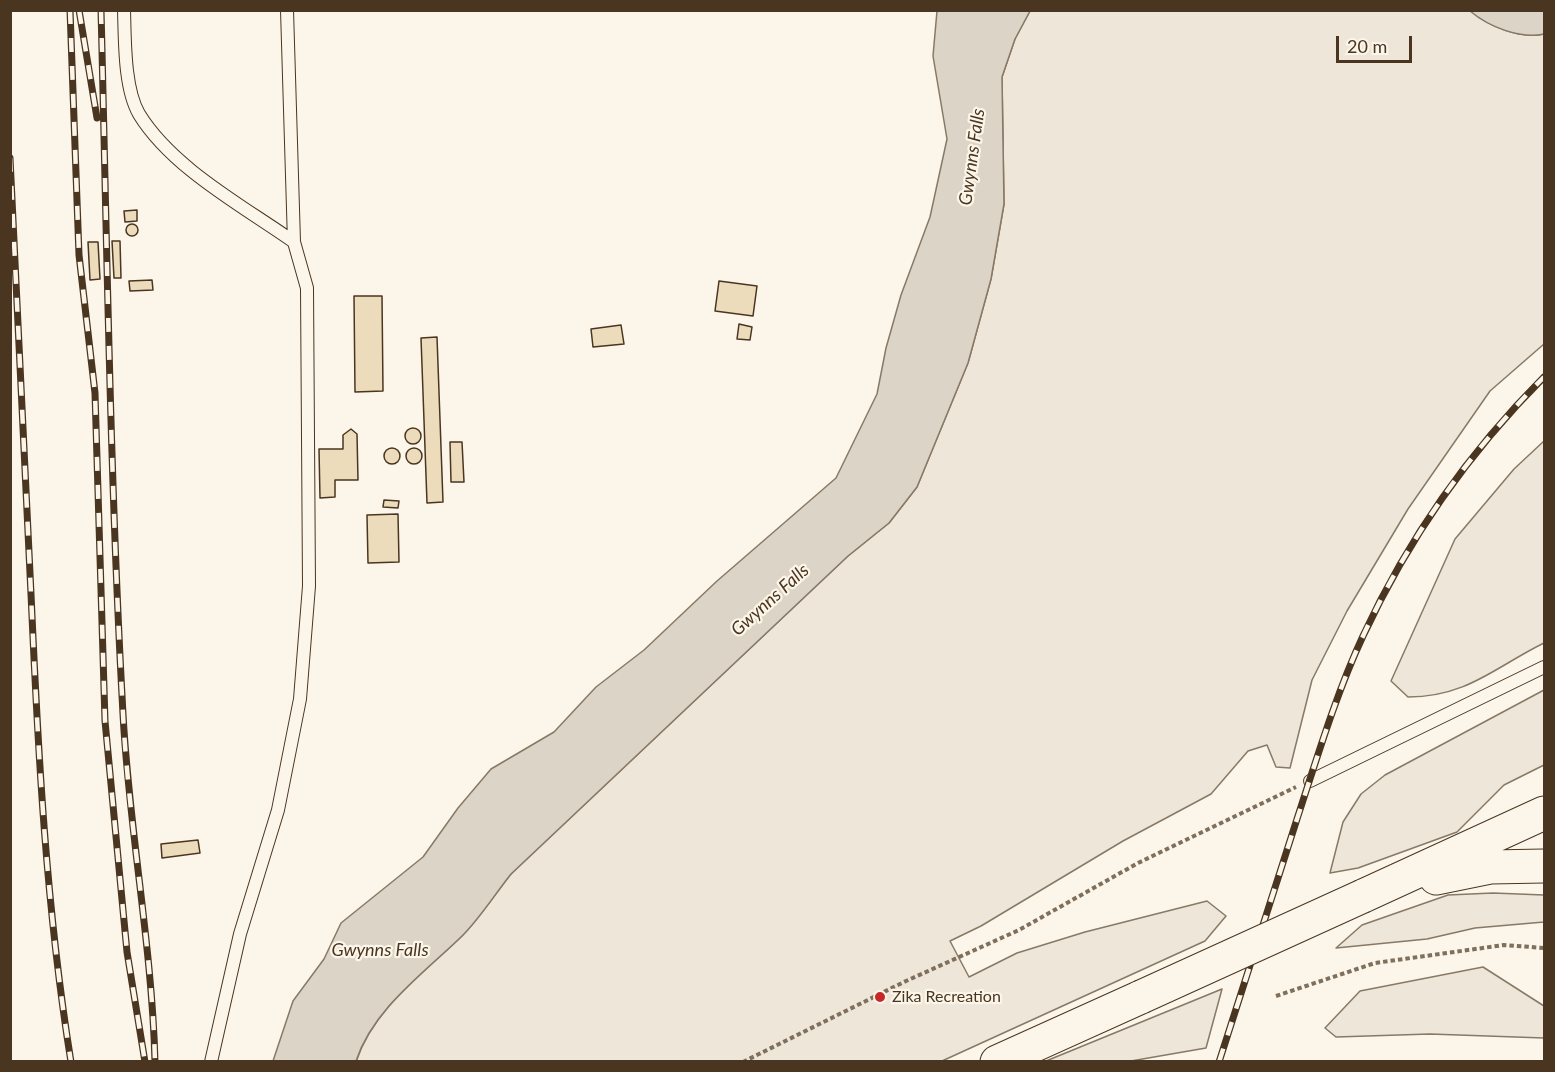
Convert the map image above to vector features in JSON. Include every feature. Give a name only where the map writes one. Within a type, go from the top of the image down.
[{"type":"highway","points":[[998,1062],[1545,813]]},
{"type":"highway","points":[[1363,896],[1490,867],[1545,866]]},
{"type":"lane","points":[[124,10],[125,66],[138,113],[174,158],[294,242]]},
{"type":"lane","points":[[211,1062],[240,934],[278,810],[300,699],[309,586],[307,288],[294,242],[287,10]]},
{"type":"lane","points":[[1310,781],[1545,667]]},
{"type":"path","points":[[743,1062],[906,981],[1019,930],[1138,863],[1310,781]]},
{"type":"path","points":[[1276,996],[1375,963],[1504,945],[1545,948]]},
{"type":"shaded area","points":[[1470,10],[1486,22],[1505,30],[1525,35],[1544,34],[1544,344],[1490,391],[1408,509],[1347,611],[1312,680],[1290,768],[1276,767],[1267,745],[1248,751],[1211,794],[1123,841],[981,926],[950,941],[969,977],[1017,953],[1085,932],[1207,901],[1226,916],[1205,941],[942,1061],[356,1062],[374,1025],[387,1009],[416,978],[469,929],[511,874],[848,556],[889,523],[917,487],[968,363],[991,279],[1004,204],[1002,77],[1015,39],[1030,11]]},
{"type":"shaded area","points":[[1544,441],[1544,643],[1464,686],[1429,696],[1408,697],[1391,681],[1455,539],[1514,469]]},
{"type":"shaded area","points":[[1544,690],[1544,765],[1504,785],[1457,832],[1358,868],[1330,873],[1343,822],[1361,794],[1385,775]]},
{"type":"shaded area","points":[[1493,893],[1544,895],[1544,922],[1475,928],[1427,939],[1336,948],[1362,925],[1448,895]]},
{"type":"shaded area","points":[[1483,967],[1544,1006],[1544,1038],[1430,1034],[1336,1037],[1325,1028],[1360,991]]},
{"type":"shaded area","points":[[1222,989],[1206,1048],[1131,1061],[1046,1061]]},
{"type":"water","name":"Gwynns Falls","points":[[937,11],[1030,11],[1015,39],[1002,77],[1004,204],[991,279],[968,363],[917,487],[889,523],[848,556],[511,874],[469,929],[387,1008],[364,1042],[356,1061],[273,1061],[293,1001],[324,959],[341,923],[423,857],[458,808],[491,769],[554,732],[596,687],[644,650],[717,581],[836,478],[877,394],[886,348],[901,295],[930,217],[947,139],[933,56]]},
{"type":"water","points":[[1470,11],[1544,11],[1544,34],[1525,35],[1495,27]]},
{"type":"building","points":[[137,210],[137,221],[125,222],[124,211]]},
{"type":"building","points":[[134,224],[138,230],[134,236],[130,236],[126,228]]},
{"type":"building","points":[[112,241],[120,241],[121,278],[114,278]]},
{"type":"building","points":[[88,242],[98,242],[100,279],[90,280]]},
{"type":"building","points":[[152,280],[153,290],[130,291],[129,281]]},
{"type":"building","points":[[719,281],[757,286],[753,316],[715,311]]},
{"type":"building","points":[[354,296],[382,296],[383,391],[355,392]]},
{"type":"building","points":[[739,324],[752,327],[750,340],[737,339]]},
{"type":"building","points":[[621,325],[624,344],[593,347],[591,329]]},
{"type":"building","points":[[437,337],[443,502],[427,503],[421,338]]},
{"type":"building","points":[[413,428],[419,430],[421,436],[419,442],[413,444],[407,442],[405,436],[407,430]]},
{"type":"building","points":[[351,429],[357,434],[358,480],[335,480],[335,497],[320,498],[319,449],[343,449],[343,435]]},
{"type":"building","points":[[450,442],[462,442],[464,482],[451,482]]},
{"type":"building","points":[[392,448],[398,450],[400,456],[398,462],[392,464],[386,462],[384,456],[386,450]]},
{"type":"building","points":[[414,448],[420,450],[422,456],[420,462],[414,464],[408,462],[406,456],[408,450]]},
{"type":"building","points":[[384,500],[399,501],[398,508],[383,507]]},
{"type":"building","points":[[398,514],[399,562],[368,563],[367,515]]},
{"type":"building","points":[[198,840],[200,853],[162,858],[161,844]]},
{"type":"railway","points":[[70,10],[79,255],[95,393],[105,721],[127,952],[145,1062]]},
{"type":"railway","points":[[79,10],[97,118]]},
{"type":"railway","points":[[101,10],[112,450],[123,714],[130,801],[150,975],[155,1062]]},
{"type":"railway","points":[[10,158],[40,770],[55,946],[71,1062]]},
{"type":"railway","points":[[1219,1062],[1327,726],[1363,636],[1400,565],[1442,498],[1490,435],[1544,377]]},
{"type":"place","name":"Zika Recreation","points":[[880,997]]}]
